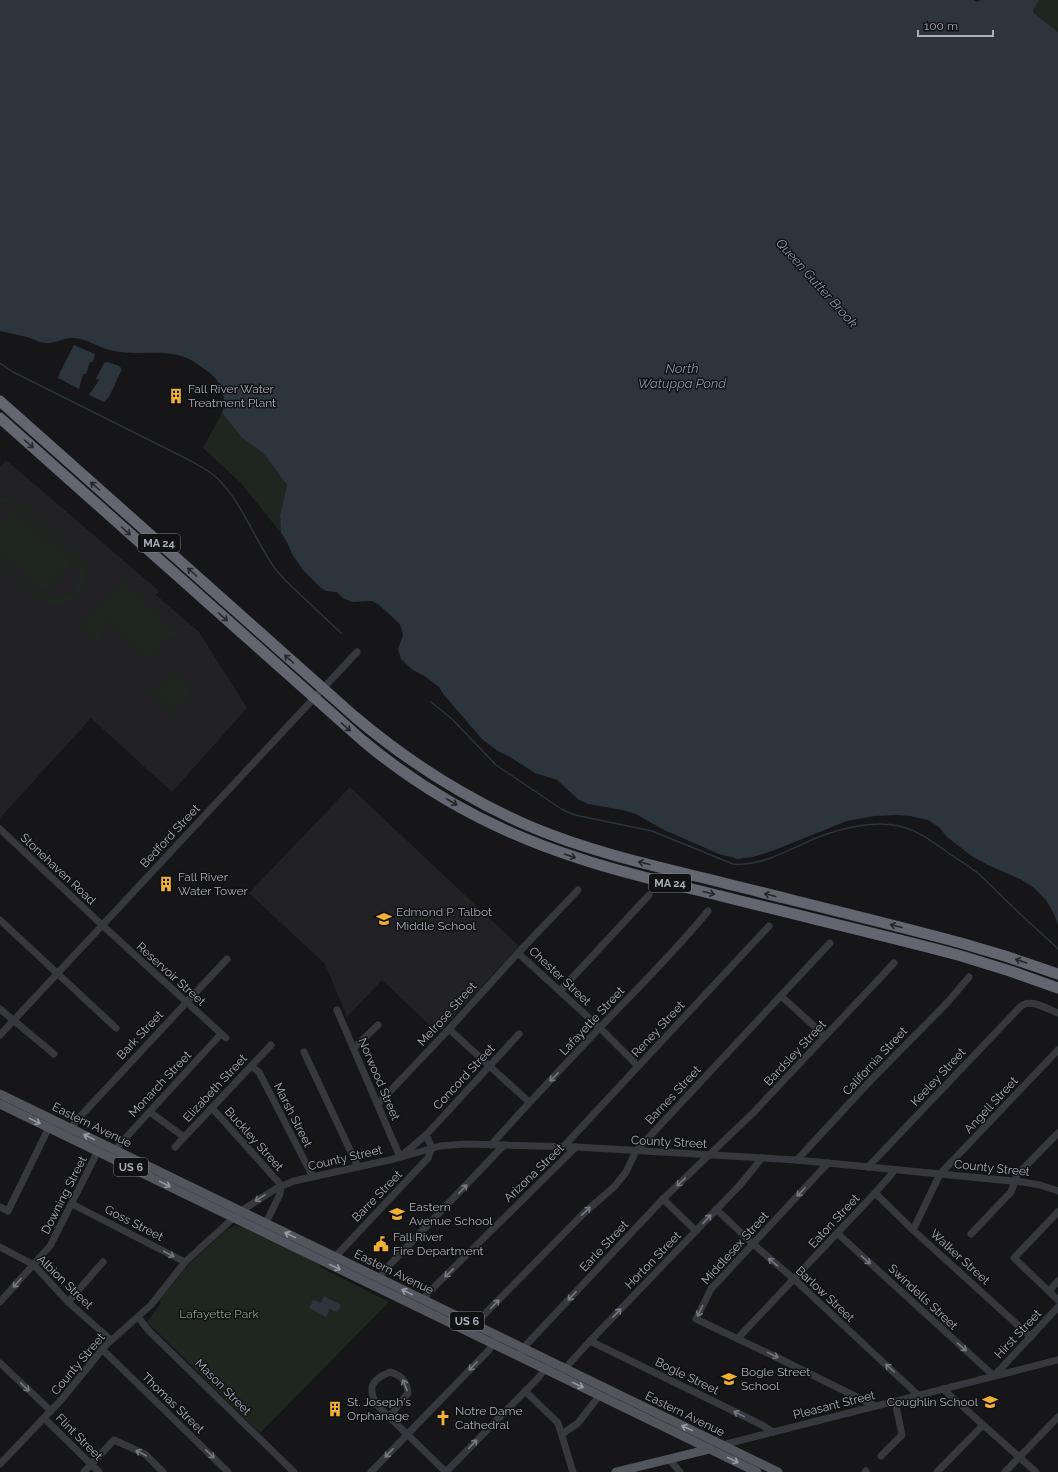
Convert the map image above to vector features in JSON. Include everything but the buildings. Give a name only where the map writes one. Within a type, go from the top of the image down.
[{"type":"highway","name":"MA 24","points":[[0,401],[382,740],[433,776],[497,811],[550,834],[588,848],[962,942],[1058,974]]},
{"type":"highway","name":"MA 24","points":[[0,418],[313,698],[369,746],[413,778],[476,815],[542,845],[576,858],[620,871],[962,956],[1058,988]]},
{"type":"main road","name":"Eastern Avenue","points":[[1,1098],[100,1147],[232,1218],[264,1227],[335,1257],[423,1300],[471,1328]]},
{"type":"main road","name":"Eastern Avenue","points":[[113,1154],[241,1211],[264,1227],[521,1353],[778,1472]]},
{"type":"main road","name":"Eastern Avenue","points":[[563,1373],[599,1396],[756,1472]]},
{"type":"main road","name":"Pleasant Street","points":[[616,1472],[630,1470],[722,1445]]},
{"type":"street","name":"Bedford Street","points":[[0,1035],[357,652]]},
{"type":"street","name":"Stonehaven Road","points":[[0,829],[102,925]]},
{"type":"street","name":"Melrose Street","points":[[378,1104],[578,890]]},
{"type":"street","points":[[560,991],[649,895]]},
{"type":"street","name":"Lafayette Street","points":[[491,1145],[529,1102],[664,962],[708,911]]},
{"type":"street","points":[[0,920],[116,1028]]},
{"type":"street","name":"Reservoir Street","points":[[102,925],[224,1036]]},
{"type":"street","name":"Reney Street","points":[[563,1147],[769,926]]},
{"type":"street","name":"Barnes Street","points":[[471,1328],[584,1213],[615,1186],[626,1172],[636,1151],[830,942]]},
{"type":"street","name":"Chester Street","points":[[518,953],[600,1028],[638,1066]]},
{"type":"street","name":"Bark Street","points":[[68,1132],[227,959]]},
{"type":"street","name":"Bardsley Street","points":[[709,1155],[753,1113],[894,963]]},
{"type":"street","name":"California Street","points":[[797,1160],[871,1080],[947,1003],[969,977]]},
{"type":"street","points":[[781,996],[825,1036]]},
{"type":"street","name":"Keeley Street","points":[[868,1167],[1019,1007],[1026,1002],[1031,1002],[1058,1013]]},
{"type":"street","points":[[0,1009],[54,1054]]},
{"type":"street","name":"Norwood Street","points":[[337,1010],[400,1156]]},
{"type":"street","points":[[354,1048],[378,1025]]},
{"type":"street","points":[[449,1029],[529,1102]]},
{"type":"street","name":"Concord Street","points":[[400,1156],[426,1135],[520,1034]]},
{"type":"street","name":"Monarch Street","points":[[113,1154],[150,1112],[224,1036]]},
{"type":"street","name":"Elizabeth Street","points":[[175,1146],[271,1045]]},
{"type":"street","name":"Angell Street","points":[[913,1230],[940,1174],[1058,1050]]},
{"type":"street","points":[[304,1052],[358,1166]]},
{"type":"street","name":"Marsh Street","points":[[251,1066],[259,1072],[313,1177]]},
{"type":"street","name":"Buckley Street","points":[[212,1108],[281,1186]]},
{"type":"street","points":[[150,1112],[184,1137]]},
{"type":"street","points":[[0,1207],[8,1211],[50,1123]]},
{"type":"street","points":[[971,1234],[1011,1192],[1017,1175],[1058,1133]]},
{"type":"street","points":[[426,1135],[432,1148]]},
{"type":"street","name":"County Street","points":[[0,1464],[67,1394],[102,1349],[154,1302],[185,1262],[241,1211],[281,1186],[294,1181],[453,1144],[576,1147],[797,1160],[1014,1181],[1034,1184],[1058,1191]]},
{"type":"street","points":[[379,1279],[384,1271],[504,1145]]},
{"type":"street","name":"Downing Street","points":[[0,1302],[53,1242],[100,1147]]},
{"type":"street","name":"Arizona Street","points":[[423,1300],[428,1293],[576,1147]]},
{"type":"street","name":"Barre Street","points":[[335,1257],[427,1159],[432,1151],[432,1148]]},
{"type":"street","name":"Earle Street","points":[[521,1353],[663,1199],[709,1155]]},
{"type":"street","name":"Horton Street","points":[[563,1373],[590,1341],[740,1185],[762,1158]]},
{"type":"street","name":"Middlesex Street","points":[[738,1338],[696,1319],[711,1289],[828,1163]]},
{"type":"street","name":"Eaton Street","points":[[738,1338],[895,1170]]},
{"type":"street","points":[[264,1227],[280,1194],[281,1186]]},
{"type":"street","name":"Walker Street","points":[[875,1193],[913,1230],[1030,1337]]},
{"type":"street","points":[[663,1199],[696,1231]]},
{"type":"street","name":"Goss Street","points":[[72,1204],[185,1262]]},
{"type":"street","name":"Barlow Street","points":[[716,1209],[753,1244],[794,1279],[918,1396]]},
{"type":"street","points":[[1058,1212],[1014,1258],[1058,1300]]},
{"type":"street","name":"Swindells Street","points":[[837,1233],[994,1376]]},
{"type":"street","name":"Albion Street","points":[[0,1246],[34,1265],[68,1302],[111,1340]]},
{"type":"street","points":[[68,1302],[103,1262]]},
{"type":"street","points":[[1049,1291],[1058,1281]]},
{"type":"street","name":"Hirst Street","points":[[994,1376],[1058,1308]]},
{"type":"street","name":"Mason Street","points":[[138,1317],[149,1331],[294,1472]]},
{"type":"street","points":[[738,1338],[875,1406]]},
{"type":"street","points":[[370,1472],[496,1340]]},
{"type":"street","name":"Bogle Street","points":[[590,1341],[762,1425],[773,1432]]},
{"type":"street","name":"Thomas Street","points":[[102,1349],[228,1472]]},
{"type":"street","name":"Pleasant Street","points":[[722,1445],[1058,1360]]},
{"type":"street","points":[[0,1362],[51,1411]]},
{"type":"street","points":[[389,1417],[408,1393],[404,1379],[398,1374],[390,1372],[380,1376],[372,1384],[372,1396],[376,1404],[389,1417],[446,1472],[525,1391],[548,1365]]},
{"type":"street","points":[[943,1389],[1036,1472]]},
{"type":"street","points":[[525,1391],[558,1423],[572,1472]]},
{"type":"street","points":[[562,1434],[578,1423],[599,1396]]},
{"type":"street","points":[[881,1456],[902,1435],[895,1402]]},
{"type":"street","points":[[1005,1472],[1058,1417]]},
{"type":"street","name":"Flint Street","points":[[44,1418],[99,1472]]},
{"type":"street","points":[[937,1472],[983,1425]]},
{"type":"street","points":[[84,1472],[114,1440],[145,1454],[164,1472]]},
{"type":"street","points":[[0,1452],[6,1458]]},
{"type":"street","points":[[669,1459],[680,1472]]},
{"type":"shaded area","points":[[6,460],[159,591],[156,595],[199,632],[247,708],[172,792],[91,718],[0,818],[0,467]]},
{"type":"shaded area","name":"Edmond P. Talbot Middle School","points":[[350,787],[519,946],[438,1033],[382,980],[347,1017],[325,964],[249,893]]},
{"type":"green space","points":[[1039,0],[1058,0],[1058,32],[1034,13],[1033,10]]},
{"type":"green space","points":[[222,413],[241,437],[263,453],[287,485],[280,515],[281,533],[240,482],[203,448]]},
{"type":"green space","points":[[0,497],[12,499],[20,504],[79,557],[83,566],[83,584],[79,592],[66,603],[57,604],[47,602],[42,599],[0,563],[0,557],[23,579],[42,595],[47,597],[56,599],[64,598],[76,589],[79,581],[80,573],[78,565],[73,557],[17,507],[10,503],[0,501]]},
{"type":"green space","points":[[13,509],[72,561],[45,592],[0,552],[0,524]]},
{"type":"green space","points":[[125,582],[174,630],[179,631],[178,635],[174,635],[146,661],[103,618],[104,630],[101,636],[95,640],[83,629],[79,629],[78,627],[93,612],[99,614],[96,611]]},
{"type":"green space","points":[[172,672],[179,675],[184,680],[188,691],[185,703],[174,712],[155,695],[150,693],[152,690],[155,690]]},
{"type":"green space","name":"Lafayette Park","points":[[234,1226],[243,1227],[319,1264],[320,1267],[389,1302],[260,1433],[147,1322],[161,1303],[160,1300],[185,1268],[225,1231]]},
{"type":"water","name":"North Watuppa Pond","points":[[0,0],[974,0],[977,2],[981,0],[1039,0],[1033,10],[1034,13],[1058,32],[1058,925],[1046,900],[1033,887],[1020,879],[973,857],[947,837],[939,827],[928,820],[897,815],[875,816],[847,821],[772,851],[753,857],[738,859],[719,854],[662,829],[636,814],[588,804],[579,800],[557,780],[535,773],[498,751],[482,739],[444,695],[439,687],[426,677],[413,670],[401,659],[398,649],[403,635],[400,624],[379,605],[372,601],[352,602],[343,598],[337,592],[326,591],[303,570],[292,554],[281,533],[280,515],[287,485],[263,453],[241,437],[222,413],[224,403],[223,393],[216,379],[208,372],[189,359],[179,355],[168,353],[125,353],[104,348],[78,338],[67,338],[50,343],[44,343],[27,337],[0,331]]},
{"type":"water","points":[[74,345],[95,354],[93,362],[90,362],[86,374],[83,374],[79,389],[58,378]]},
{"type":"water","points":[[108,362],[119,366],[122,369],[109,397],[104,402],[89,395],[99,380],[96,379],[104,363]]},
{"type":"water","points":[[324,1296],[341,1305],[337,1312],[330,1309],[326,1317],[309,1308],[313,1300],[321,1303]]},
{"type":"waterway","points":[[0,363],[13,372],[187,459],[211,473],[227,488],[276,570],[341,633]]},
{"type":"waterway","points":[[431,702],[452,719],[496,765],[563,810],[575,815],[652,831],[733,864],[745,864],[768,859],[813,839],[852,827],[880,824],[899,826],[912,830],[930,840],[979,874],[1058,949]]},
{"type":"place","name":"Fall River Water Treatment Plant","points":[[176,396]]},
{"type":"place","name":"Fall River Water Tower","points":[[166,884]]},
{"type":"place","name":"Edmond P. Talbot Middle School","points":[[384,919]]},
{"type":"place","name":"Eastern Avenue School","points":[[397,1214]]},
{"type":"place","name":"Fall River Fire Department","points":[[381,1244]]},
{"type":"place","name":"Bogle Street School","points":[[729,1379]]},
{"type":"place","name":"Coughlin School","points":[[990,1402]]},
{"type":"place","name":"St. Joseph's Orphanage","points":[[335,1409]]},
{"type":"place","name":"Notre Dame Cathedral","points":[[443,1418]]},
{"type":"water label","name":"Queen Gutter Brook","points":[[817,283]]}]
